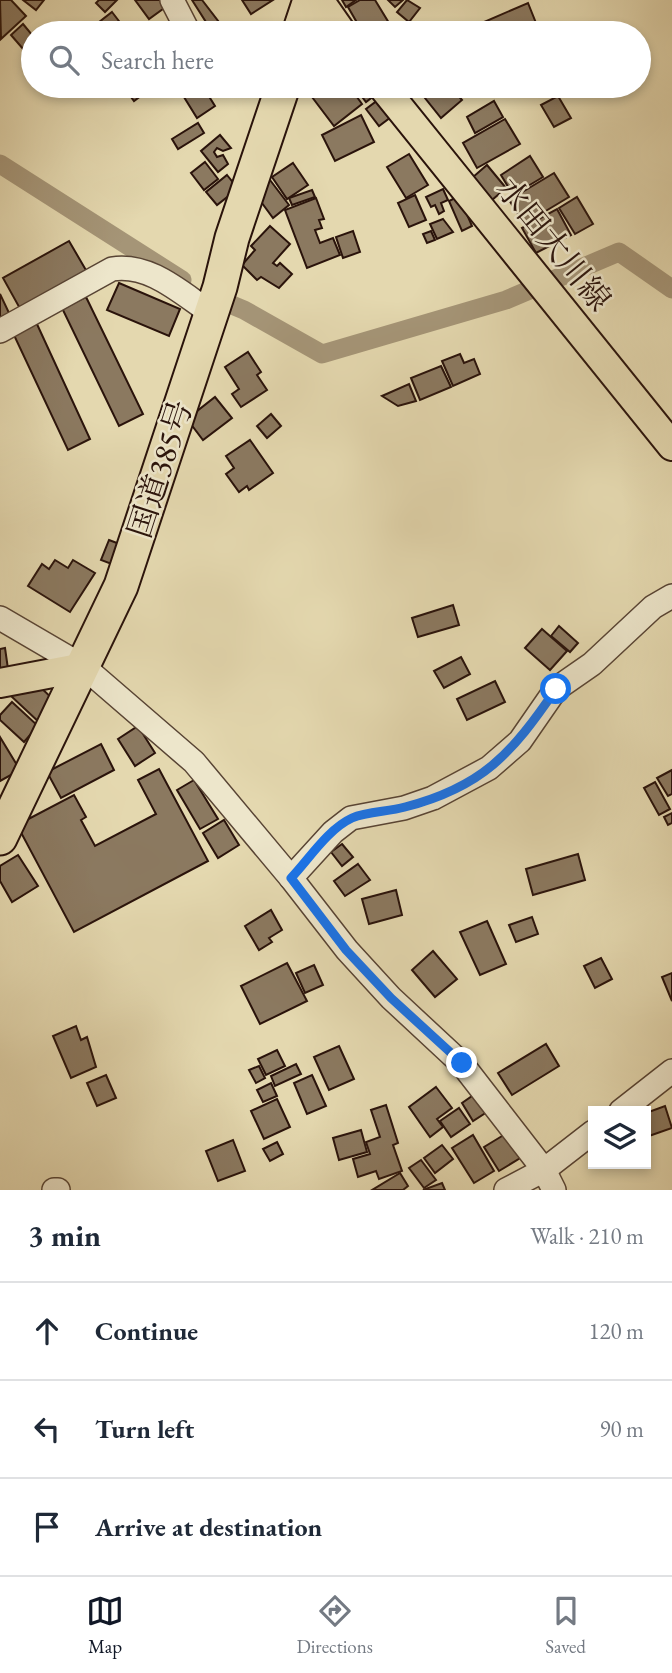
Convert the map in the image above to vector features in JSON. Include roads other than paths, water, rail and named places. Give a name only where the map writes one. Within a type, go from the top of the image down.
[{"type":"highway","points":[[303,21],[310,0]]},
{"type":"highway","name":"国道385号","points":[[0,838],[121,586],[216,300],[232,238],[279,98]]},
{"type":"main road","points":[[319,0],[334,21]]},
{"type":"main road","name":"水田大川線","points":[[393,98],[672,446]]},
{"type":"main road","points":[[0,683],[91,650]]},
{"type":"street","points":[[172,0],[183,21]]},
{"type":"street","points":[[0,331],[112,269],[126,267],[216,300]]},
{"type":"street","points":[[291,878],[333,832],[351,818],[404,808],[433,798],[489,768],[520,741],[556,689],[592,664],[628,628],[663,601]]},
{"type":"street","points":[[0,618],[91,650],[194,762],[291,878],[346,950],[391,998],[462,1063],[549,1180]]},
{"type":"street","points":[[628,1106],[672,1072]]},
{"type":"street","points":[[506,1190],[549,1180],[588,1137]]},
{"type":"waterway","points":[[0,164],[182,280]]},
{"type":"waterway","points":[[208,295],[244,310],[322,354],[506,300],[619,252],[672,289]]}]
